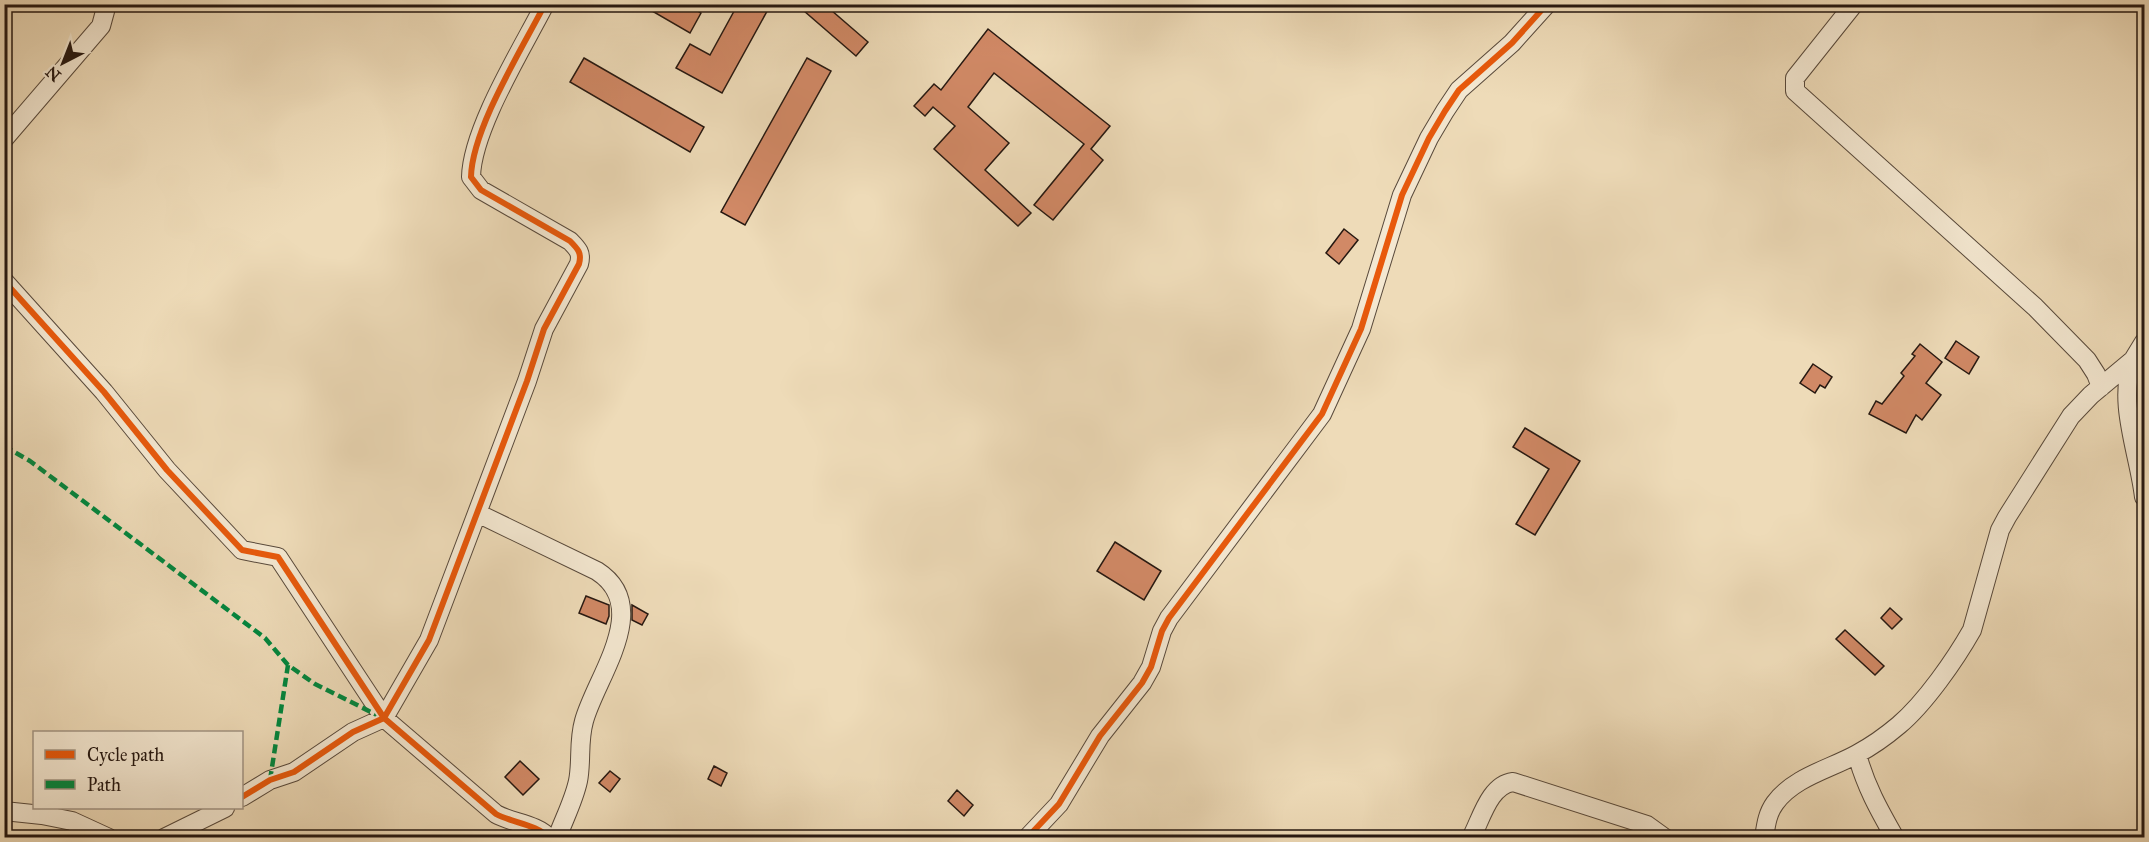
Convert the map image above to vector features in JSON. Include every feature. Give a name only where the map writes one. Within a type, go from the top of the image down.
[{"type":"street","points":[[4,140],[101,26],[107,4]]},
{"type":"street","points":[[243,797],[270,780],[294,772],[310,763],[352,732],[384,718],[429,640],[544,330],[579,264],[581,256],[570,241],[481,190],[471,177],[474,151],[497,97],[545,4]]},
{"type":"street","points":[[1027,837],[1059,804],[1100,736],[1152,668],[1162,632],[1169,618],[1322,414],[1360,329],[1402,195],[1429,138],[1445,111],[1459,90],[1512,43],[1547,4]]},
{"type":"street","points":[[1854,4],[1795,78],[1795,91],[2035,307],[2075,346],[2091,366],[2101,387]]},
{"type":"street","points":[[4,281],[104,393],[167,470],[242,550],[278,557],[384,718],[496,814],[512,822],[541,831],[549,837]]},
{"type":"street","points":[[2145,342],[2133,360],[2127,375],[2127,402],[2145,497]]},
{"type":"street","points":[[1764,837],[1767,817],[1775,802],[1785,792],[1804,779],[1857,754],[1900,724],[1919,704],[1965,644],[1977,617],[2000,530],[2007,517],[2071,416],[2133,360]]},
{"type":"street","points":[[477,513],[597,571],[615,589],[620,600],[620,630],[584,719],[579,740],[578,781],[557,837]]},
{"type":"street","points":[[1857,754],[1867,787],[1895,837]]},
{"type":"street","points":[[1471,837],[1491,798],[1502,786],[1513,782],[1647,825],[1665,837]]},
{"type":"street","points":[[164,837],[221,809]]},
{"type":"street","points":[[4,812],[42,815],[72,821],[109,837]]},
{"type":"building","points":[[640,4],[687,4],[701,13],[690,33]]},
{"type":"building","points":[[738,4],[771,4],[722,93],[676,68],[690,44],[710,55]]},
{"type":"building","points":[[796,4],[824,4],[868,42],[856,56]]},
{"type":"building","points":[[988,29],[1110,126],[1091,149],[1103,160],[1053,220],[1034,205],[1084,144],[994,73],[968,107],[1009,143],[985,170],[1031,213],[1018,226],[934,149],[955,126],[933,107],[925,116],[914,106],[934,84],[941,90]]},
{"type":"building","points":[[584,58],[704,127],[690,152],[570,82]]},
{"type":"building","points":[[807,58],[831,71],[745,225],[721,212]]},
{"type":"building","points":[[1344,229],[1358,240],[1339,264],[1326,253]]},
{"type":"building","points":[[1956,341],[1979,357],[1969,374],[1945,358]]},
{"type":"building","points":[[1920,344],[1942,362],[1926,383],[1941,395],[1922,420],[1916,415],[1906,433],[1869,414],[1876,401],[1882,404],[1904,376],[1901,373],[1915,356],[1912,354]]},
{"type":"building","points":[[1813,364],[1832,377],[1825,388],[1820,385],[1815,393],[1800,383]]},
{"type":"building","points":[[1525,428],[1580,461],[1535,535],[1516,524],[1549,469],[1513,447]]},
{"type":"building","points":[[1115,542],[1161,571],[1144,600],[1097,571]]},
{"type":"building","points":[[586,596],[609,605],[606,624],[579,613]]},
{"type":"building","points":[[632,605],[648,614],[642,625],[632,620]]},
{"type":"building","points":[[1890,608],[1902,619],[1892,629],[1881,618]]},
{"type":"building","points":[[1845,630],[1884,666],[1875,675],[1836,639]]},
{"type":"building","points":[[520,761],[539,779],[523,795],[505,777]]},
{"type":"building","points":[[714,766],[727,773],[721,786],[708,779]]},
{"type":"building","points":[[610,771],[620,779],[610,792],[599,783]]},
{"type":"building","points":[[957,790],[973,805],[964,816],[948,801]]},
{"type":"marked path","points":[[4,446],[30,461],[265,638],[288,665],[315,684],[381,717]]},
{"type":"marked path","points":[[270,780],[288,665]]},
{"type":"cycle path","points":[[243,796],[270,780],[294,772],[353,732],[384,718],[429,640],[527,381],[544,329],[579,264],[579,251],[570,241],[481,190],[471,177],[480,136],[489,113],[545,4]]},
{"type":"cycle path","points":[[1027,838],[1059,804],[1100,736],[1142,683],[1151,667],[1162,631],[1169,618],[1322,414],[1361,329],[1402,195],[1429,138],[1445,111],[1459,90],[1512,43],[1547,4]]},
{"type":"cycle path","points":[[4,281],[104,392],[167,470],[242,550],[278,557],[384,718],[496,814],[538,830],[549,838]]}]
